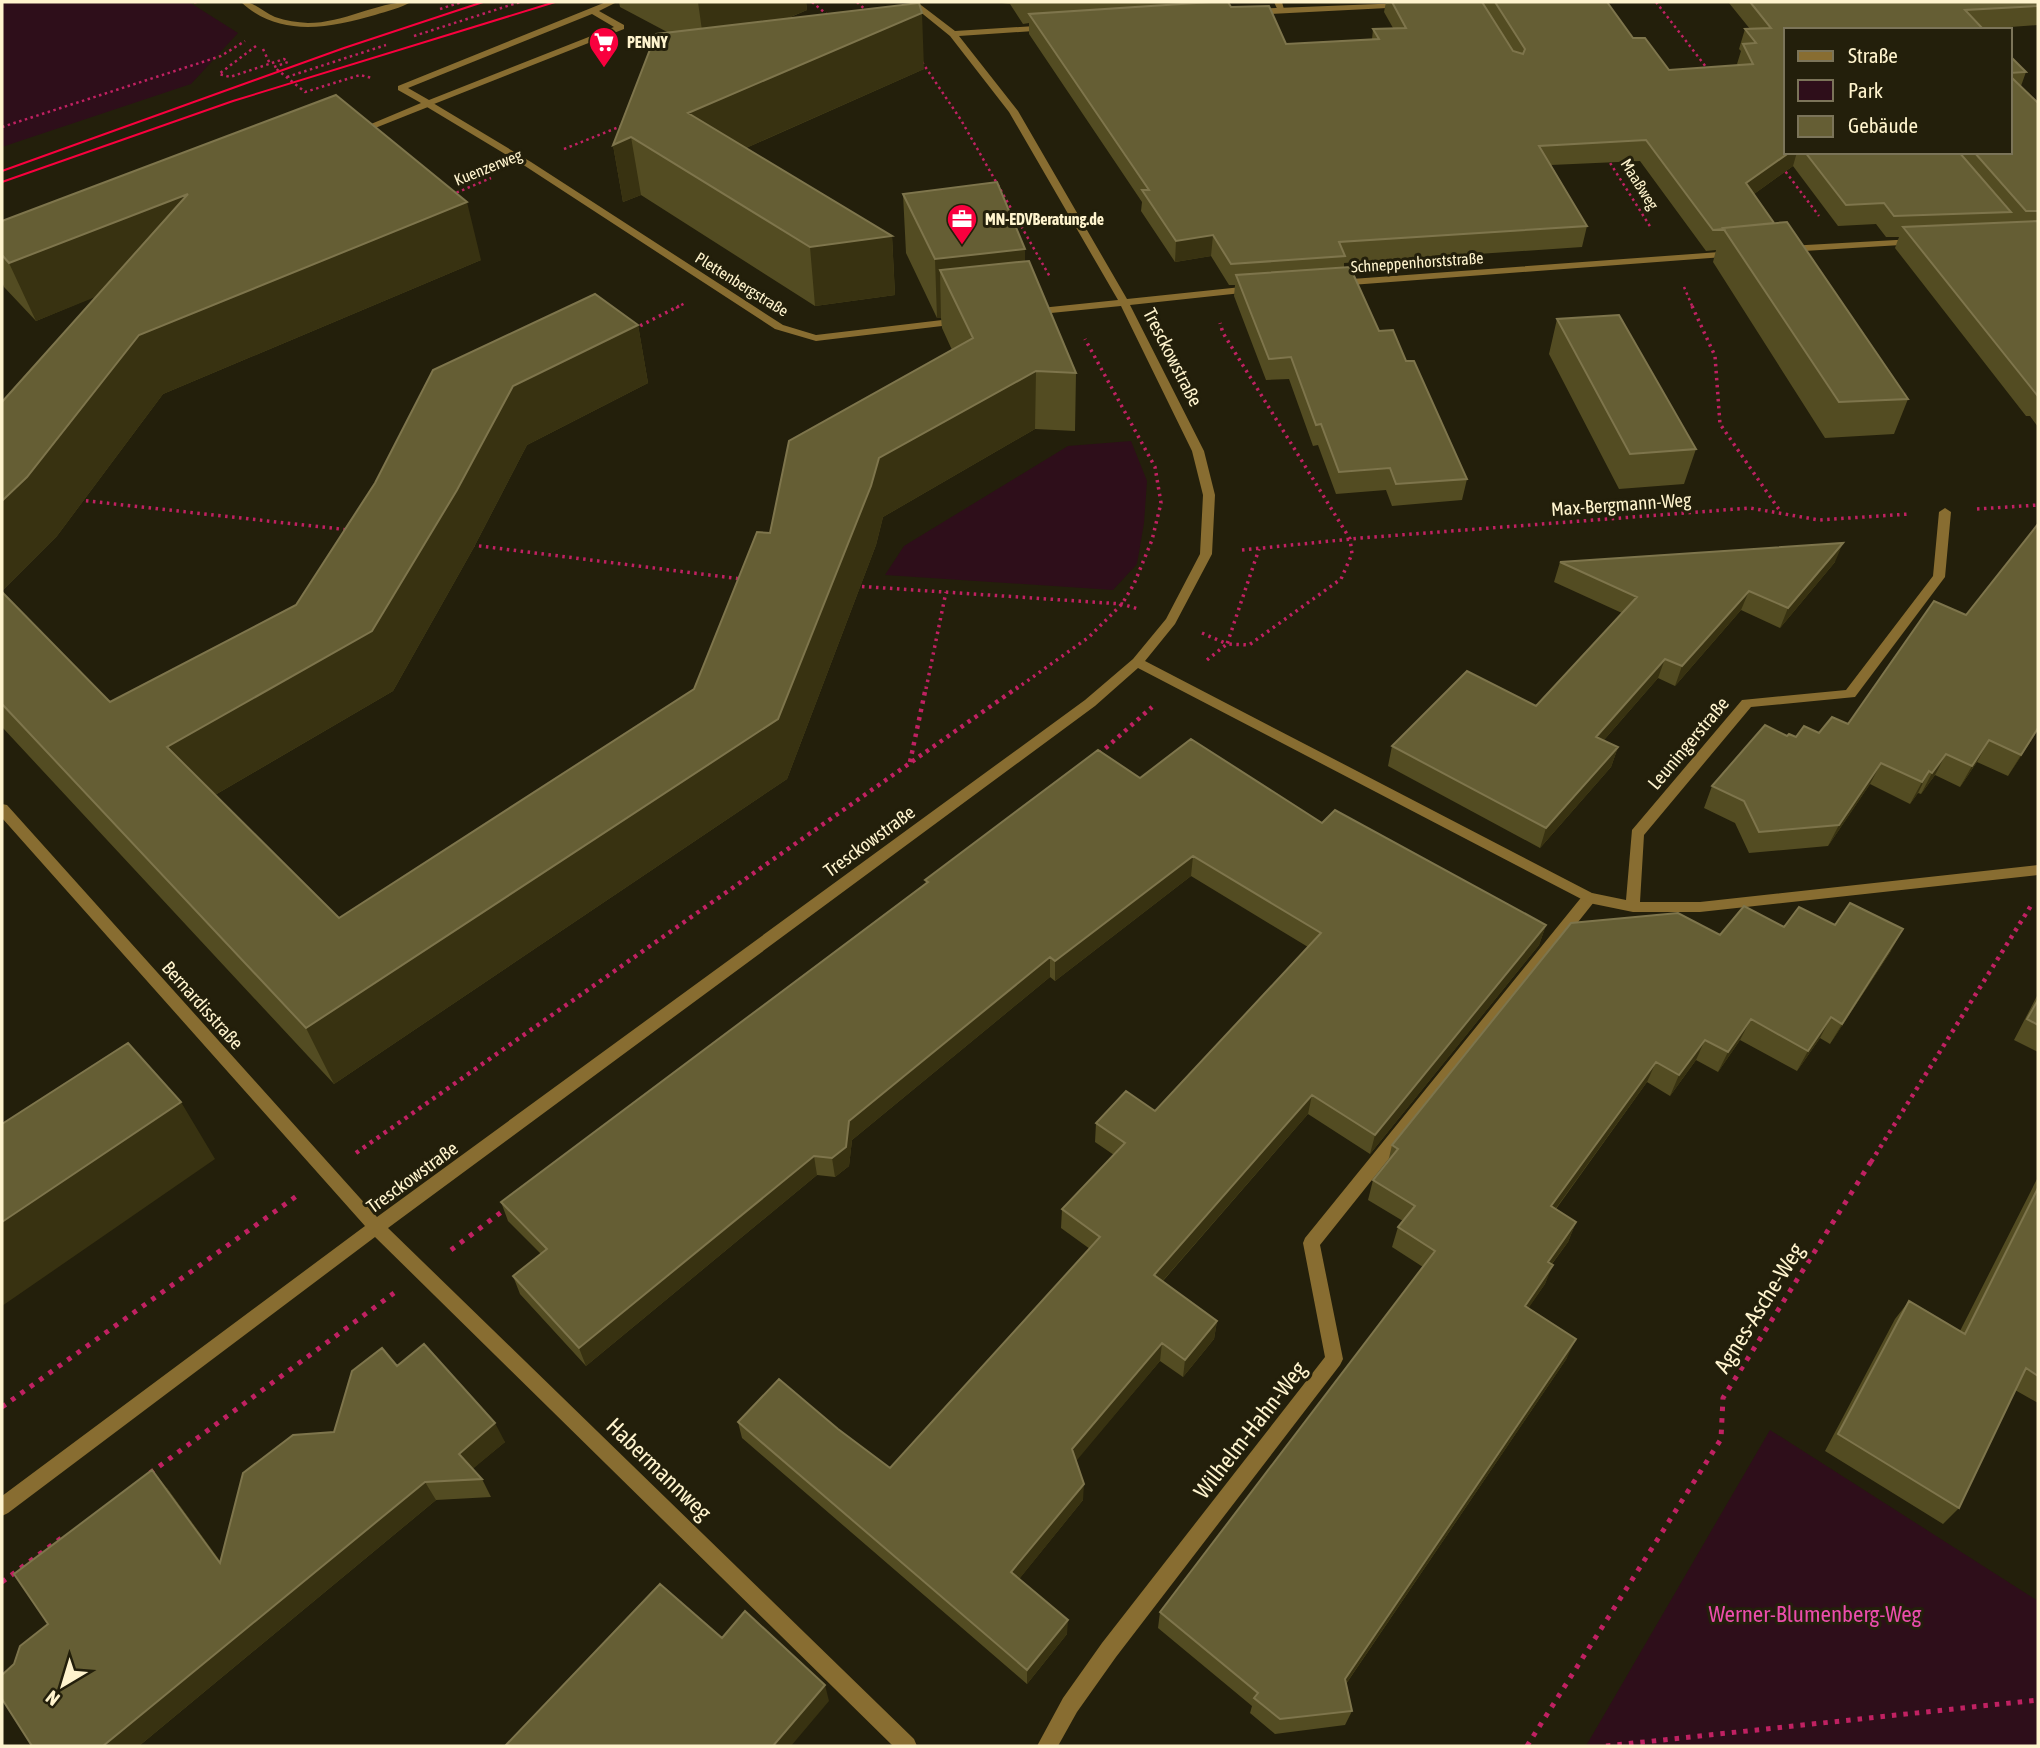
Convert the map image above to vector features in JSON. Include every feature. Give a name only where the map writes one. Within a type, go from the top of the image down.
[{"type":"street","points":[[244,2],[275,20],[317,25],[349,19],[407,2]]},
{"type":"street","points":[[401,88],[613,2]]},
{"type":"street","name":"Tresckowstraße","points":[[2,1507],[376,1227],[1090,703],[1137,662],[1171,621],[1206,554],[1209,495],[1198,450],[1123,300],[1013,111],[953,34],[912,2]]},
{"type":"street","points":[[1242,13],[1280,6],[1420,5]]},
{"type":"street","points":[[352,134],[621,27],[592,10]]},
{"type":"street","points":[[953,34],[1064,25]]},
{"type":"street","name":"Plettenbergstraße","points":[[401,88],[528,164],[779,327],[816,338],[973,319]]},
{"type":"street","points":[[1775,251],[1920,242]]},
{"type":"street","name":"Schneppenhorststraße","points":[[1327,284],[1749,253]]},
{"type":"street","points":[[1014,314],[1123,300],[1263,288]]},
{"type":"street","name":"Leuningerstraße","points":[[1633,907],[1637,834],[1747,703],[1850,694],[1939,577],[1945,512]]},
{"type":"street","points":[[1137,662],[1588,898],[1633,907],[1700,907],[2038,870]]},
{"type":"street","name":"Bernardisstraße","points":[[2,809],[376,1227]]},
{"type":"street","name":"Wilhelm-Hahn-Weg","points":[[1047,1746],[1070,1706],[1109,1650],[1334,1359],[1311,1244],[1588,898]]},
{"type":"street","name":"Habermannweg","points":[[376,1227],[907,1746]]},
{"type":"path","points":[[812,2],[830,18]]},
{"type":"path","points":[[857,2],[881,23],[924,12]]},
{"type":"path","points":[[1656,2],[1714,79]]},
{"type":"path","points":[[2,127],[221,57],[251,37]]},
{"type":"path","points":[[265,42],[219,74],[223,78],[230,77],[284,60],[288,62],[274,67],[305,92],[360,75],[401,88]]},
{"type":"path","points":[[265,51],[270,64]]},
{"type":"path","points":[[2,1407],[327,1173],[1089,637],[1122,604],[1148,551],[1161,503],[1155,467],[961,120],[919,59]]},
{"type":"path","name":"Kuenzerweg","points":[[449,195],[629,123]]},
{"type":"path","name":"Maaßweg","points":[[1602,151],[1672,260]]},
{"type":"path","points":[[1782,167],[1840,245]]},
{"type":"path","points":[[1672,260],[1715,356],[1720,424],[1780,512]]},
{"type":"path","points":[[631,330],[718,288]]},
{"type":"path","points":[[854,586],[1122,604],[1227,643],[1249,645],[1341,579],[1352,554],[1350,539],[1223,333],[1211,292]]},
{"type":"path","points":[[69,499],[353,530]]},
{"type":"path","name":"Max-Bergmann-Weg","points":[[1206,554],[1350,539],[1750,508],[1819,520],[2038,505]]},
{"type":"path","points":[[463,544],[749,580]]},
{"type":"path","points":[[1092,760],[1227,643],[1259,548]]},
{"type":"path","points":[[910,762],[946,592]]},
{"type":"path","name":"Agnes-Asche-Weg","points":[[1527,1746],[1721,1439],[1723,1398],[2038,894]]},
{"type":"path","points":[[146,1476],[511,1205]]},
{"type":"path","points":[[2,1582],[68,1533]]},
{"type":"path","points":[[1606,1746],[2038,1700]]},
{"type":"green space","points":[[2,2],[189,2],[238,33],[191,84],[2,147]]},
{"type":"green space","points":[[1131,441],[1147,481],[1144,523],[1137,564],[1113,590],[885,575],[904,546],[1068,446]]},
{"type":"green space","name":"Werner-Blumenberg-Weg","points":[[1770,1430],[2038,1601],[2038,1746],[1586,1746]]},
{"type":"building","points":[[1212,2],[1228,2],[1231,7],[1269,6],[1286,44],[1379,39],[1373,29],[1406,28],[1392,2],[1482,2],[1513,51],[1523,54],[1525,49],[1495,2],[1607,2],[1633,38],[1645,38],[1669,70],[1753,64],[1743,44],[1756,43],[1745,29],[1771,28],[1750,2],[2038,2],[2038,6],[1965,10],[1982,28],[1784,28],[1784,154],[1787,154],[1746,183],[1774,223],[1713,230],[1646,140],[1539,146],[1587,226],[1339,242],[1345,256],[1231,264],[1213,235],[1176,241],[1142,190],[1149,190],[1029,14]]},
{"type":"building","points":[[919,3],[922,13],[688,113],[892,236],[810,247],[631,137],[613,145],[656,34]]},
{"type":"building","points":[[2012,58],[2026,72],[2012,73]]},
{"type":"building","points":[[2012,78],[2038,103],[2038,211],[2026,211],[1976,154],[2012,154]]},
{"type":"building","points":[[336,95],[467,202],[139,335],[27,477],[2,501],[2,402],[188,194],[9,263],[2,255],[2,221]]},
{"type":"building","points":[[1807,154],[1961,154],[2011,212],[1894,216],[1884,203],[1846,205]]},
{"type":"building","points":[[997,182],[1025,249],[935,259],[903,194]]},
{"type":"building","points":[[2038,221],[2038,394],[2037,395],[1903,227]]},
{"type":"building","points":[[1787,222],[1908,399],[1839,402],[1723,228]]},
{"type":"building","points":[[1029,261],[1076,373],[1036,371],[879,458],[871,486],[778,719],[306,1028],[2,704],[2,592],[110,702],[296,605],[375,483],[433,370],[595,294],[638,325],[513,386],[457,490],[372,631],[167,747],[339,918],[694,689],[757,532],[770,533],[789,441],[973,338],[940,270]]},
{"type":"building","points":[[1350,267],[1379,331],[1393,330],[1406,361],[1414,361],[1467,479],[1396,484],[1390,468],[1339,472],[1321,424],[1316,425],[1291,357],[1269,359],[1236,275]]},
{"type":"building","points":[[1619,315],[1696,449],[1630,454],[1557,319]]},
{"type":"building","points":[[2038,524],[2038,728],[2021,755],[1989,740],[1972,766],[1946,754],[1922,782],[1881,763],[1839,825],[1759,832],[1744,801],[1712,786],[1765,725],[1787,736],[1789,734],[1796,737],[1804,726],[1819,733],[1832,717],[1848,724],[1934,601],[1966,615]]},
{"type":"building","points":[[1843,543],[1788,608],[1749,591],[1682,666],[1665,659],[1596,737],[1618,747],[1546,828],[1392,746],[1467,671],[1536,706],[1637,597],[1560,562]]},
{"type":"building","points":[[1191,739],[1322,823],[1335,810],[1546,925],[1375,1135],[1312,1095],[1154,1275],[1217,1321],[1185,1360],[1162,1343],[1072,1449],[1084,1484],[1011,1572],[1068,1620],[1027,1670],[738,1422],[779,1379],[838,1429],[890,1468],[1100,1237],[1062,1209],[1125,1143],[1096,1123],[1126,1091],[1155,1111],[1321,933],[1193,856],[1055,961],[1050,957],[849,1121],[846,1147],[832,1158],[814,1156],[579,1348],[513,1276],[547,1249],[501,1202],[928,882],[925,880],[1098,750],[1140,778]]},
{"type":"building","points":[[1850,903],[1903,929],[1842,1024],[1831,1017],[1808,1051],[1751,1019],[1728,1052],[1705,1040],[1679,1075],[1656,1062],[1551,1206],[1576,1222],[1548,1262],[1553,1265],[1525,1306],[1576,1339],[1345,1679],[1352,1711],[1280,1719],[1254,1698],[1258,1693],[1160,1612],[1435,1251],[1398,1227],[1415,1206],[1373,1180],[1398,1149],[1392,1145],[1571,923],[1678,913],[1720,935],[1744,906],[1784,927],[1799,907],[1835,925]]},
{"type":"building","points":[[2038,1000],[2038,1025],[2027,1019]]},
{"type":"building","points":[[128,1043],[181,1102],[2,1222],[2,1124]]},
{"type":"building","points":[[2038,1188],[2038,1376],[2026,1368],[1959,1508],[1838,1434],[1909,1301],[1965,1334]]},
{"type":"building","points":[[424,1344],[495,1423],[459,1454],[482,1479],[425,1482],[103,1746],[32,1746],[2,1699],[2,1675],[14,1664],[20,1646],[48,1624],[14,1574],[152,1470],[220,1563],[243,1473],[293,1435],[334,1432],[352,1371],[382,1348],[397,1366]]},
{"type":"building","points":[[660,1584],[722,1638],[745,1611],[825,1685],[773,1746],[505,1746]]},
{"type":"tram line","points":[[2,171],[344,48],[483,2]]},
{"type":"tram line","points":[[2,182],[233,101],[555,2]]},
{"type":"place","name":"PENNY","points":[[604,69]]},
{"type":"place","name":"MN-EDVBeratung.de","points":[[962,246]]}]
